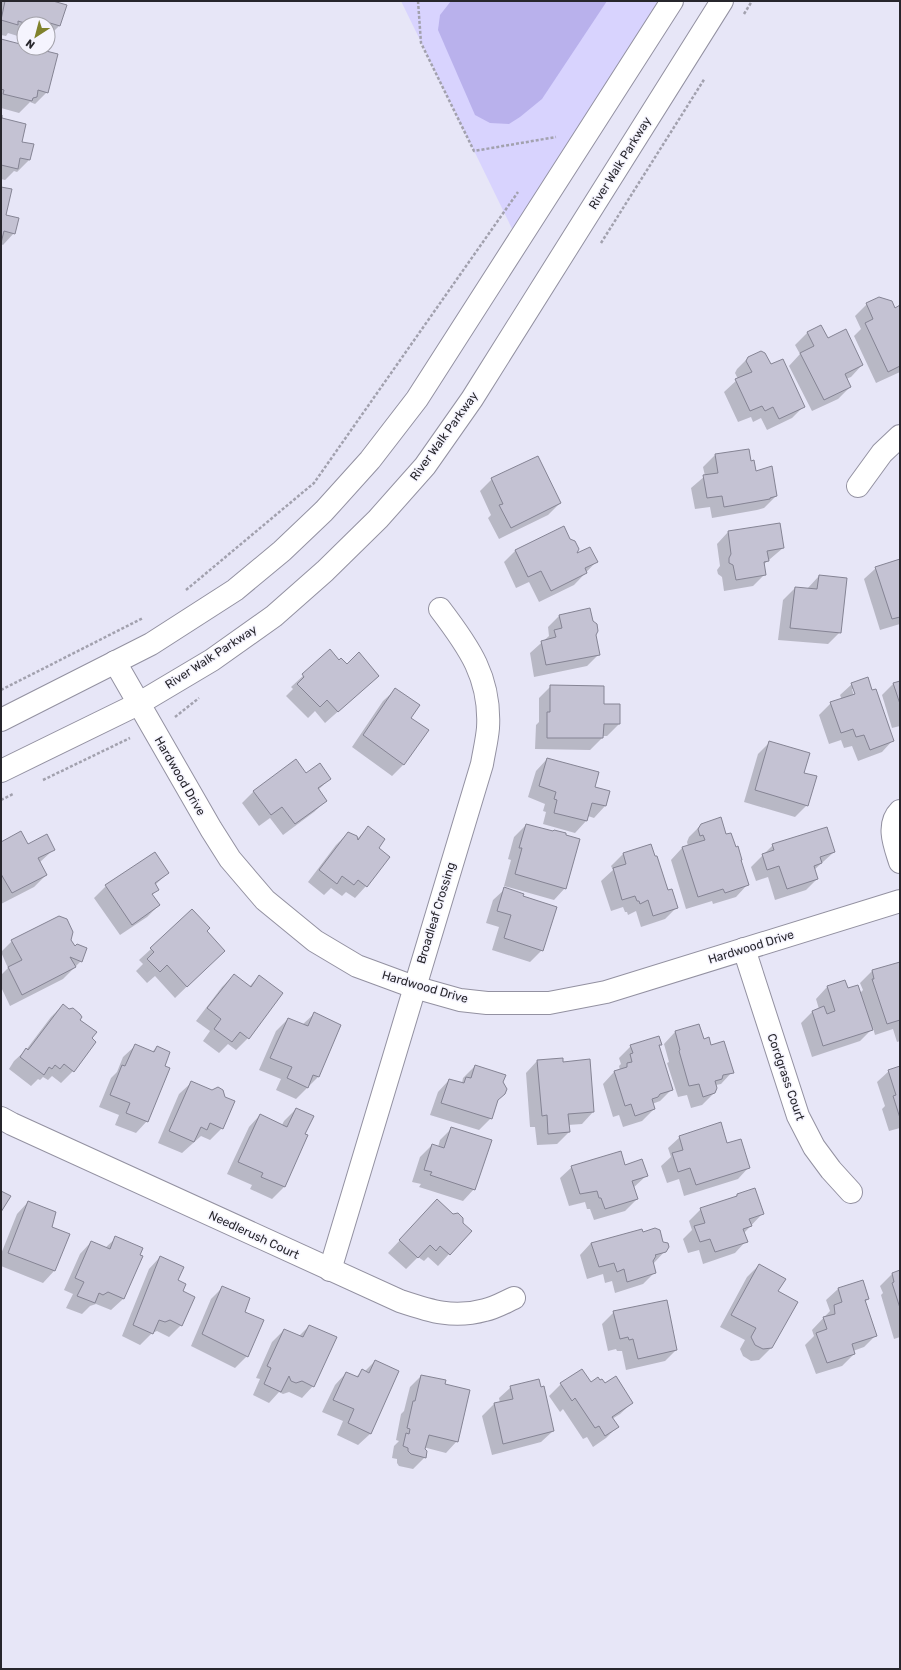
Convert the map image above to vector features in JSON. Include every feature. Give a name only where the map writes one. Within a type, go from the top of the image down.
[{"type":"street","points":[[1,720],[151,644],[236,590],[282,552],[324,511],[370,460],[417,399],[672,1]]},
{"type":"street","name":"River Walk Parkway","points":[[1,771],[138,704],[212,660],[274,616],[325,571],[378,519],[425,466],[472,399],[722,1]]},
{"type":"street","points":[[858,486],[882,453],[900,436]]},
{"type":"street","name":"Broadleaf Crossing","points":[[330,1270],[414,986],[482,764],[488,728],[488,699],[480,670],[466,642],[440,609]]},
{"type":"street","name":"Hardwood Drive","points":[[115,662],[211,829],[230,859],[265,900],[315,941],[357,966],[414,986],[460,1000],[487,1003],[549,1003],[606,992],[900,901]]},
{"type":"street","points":[[900,811],[893,824],[892,835],[900,862]]},
{"type":"street","name":"Cordgrass Court","points":[[744,949],[798,1116],[814,1147],[831,1170],[851,1192]]},
{"type":"street","name":"Needlerush Court","points":[[1,1118],[400,1301],[430,1311],[457,1315],[486,1310],[514,1298]]},
{"type":"path","points":[[418,1],[421,43],[474,151],[556,137],[552,143]]},
{"type":"path","points":[[181,594],[314,483],[521,188]]},
{"type":"path","points":[[1,690],[148,615]]},
{"type":"shaded area","points":[[401,1],[660,1],[518,241]]},
{"type":"shaded area","points":[[451,1],[607,1],[542,99],[509,124],[490,123],[475,115],[438,30],[440,15]]},
{"type":"building","points":[[5,1],[53,1],[67,5],[60,26],[56,25],[56,16],[16,16],[16,24],[1,20]]},
{"type":"building","points":[[1,39],[16,43],[16,56],[56,56],[56,54],[58,54],[48,93],[38,90],[37,97],[33,98],[32,101],[3,94],[4,90],[1,89]]},
{"type":"building","points":[[1,115],[2,118],[26,124],[22,142],[34,144],[30,160],[20,158],[18,169],[1,165]]},
{"type":"building","points":[[1,187],[12,189],[6,215],[19,218],[15,234],[4,231],[1,243]]},
{"type":"building","points":[[879,297],[892,301],[895,308],[900,305],[900,366],[888,372],[865,323],[873,319],[866,303]]},
{"type":"building","points":[[821,325],[828,338],[846,329],[863,365],[845,374],[851,387],[824,400],[800,353],[814,346],[807,332]]},
{"type":"building","points":[[761,351],[765,353],[771,364],[783,359],[805,407],[779,419],[773,407],[765,411],[762,406],[750,411],[735,379],[752,372],[746,361],[748,357]]},
{"type":"building","points":[[749,449],[751,461],[754,460],[756,471],[772,466],[777,496],[770,499],[724,507],[722,496],[707,498],[703,475],[718,473],[715,454]]},
{"type":"building","points":[[538,456],[561,503],[511,528],[499,505],[503,504],[491,478]]},
{"type":"building","points":[[780,523],[784,548],[767,551],[769,561],[764,562],[766,575],[736,580],[733,565],[729,563],[731,554],[728,531]]},
{"type":"building","points":[[564,526],[570,539],[575,541],[579,549],[577,553],[590,547],[598,562],[585,568],[587,573],[551,591],[541,571],[528,577],[515,550]]},
{"type":"building","points":[[900,559],[900,617],[892,619],[875,567]]},
{"type":"building","points":[[819,575],[847,578],[841,633],[790,628],[795,587],[817,589]]},
{"type":"building","points":[[590,608],[593,621],[597,624],[598,631],[596,635],[600,655],[546,665],[541,641],[556,637],[554,630],[562,628],[559,615]]},
{"type":"building","points":[[330,649],[339,660],[341,658],[347,664],[359,652],[379,676],[338,712],[327,700],[320,707],[297,684],[304,677],[302,674]]},
{"type":"building","points":[[868,677],[872,690],[876,689],[894,741],[870,750],[864,735],[856,737],[853,729],[841,733],[830,702],[855,694],[851,683]]},
{"type":"building","points":[[900,681],[900,704],[893,683]]},
{"type":"building","points":[[550,685],[604,686],[604,704],[620,704],[620,724],[604,724],[603,738],[547,738],[547,712],[550,712]]},
{"type":"building","points":[[395,688],[420,705],[411,718],[429,730],[404,765],[363,735]]},
{"type":"building","points":[[769,741],[810,753],[804,773],[817,776],[808,806],[755,790]]},
{"type":"building","points":[[547,758],[599,772],[595,787],[610,791],[606,806],[592,803],[587,821],[554,813],[557,800],[554,799],[556,792],[539,786]]},
{"type":"building","points":[[296,759],[306,773],[320,763],[331,779],[318,788],[327,801],[295,824],[282,807],[271,815],[253,791]]},
{"type":"building","points":[[721,817],[726,834],[731,833],[736,847],[738,846],[749,885],[725,893],[723,889],[698,897],[682,847],[705,840],[703,835],[700,836],[698,829],[701,824]]},
{"type":"building","points":[[526,824],[566,833],[566,835],[580,839],[566,889],[515,874],[522,848],[519,848]]},
{"type":"building","points":[[368,826],[385,839],[379,848],[390,857],[367,887],[358,880],[354,885],[342,876],[337,884],[319,870],[348,832],[357,836],[358,840]]},
{"type":"building","points":[[827,827],[835,852],[820,857],[822,863],[814,866],[818,879],[787,889],[779,866],[767,870],[762,854],[774,850],[772,844]]},
{"type":"building","points":[[21,831],[28,844],[47,834],[55,850],[38,858],[47,875],[12,893],[1,874],[1,842]]},
{"type":"building","points":[[651,844],[655,856],[657,856],[668,890],[672,889],[678,908],[653,916],[648,900],[640,904],[635,896],[622,900],[613,868],[626,864],[623,853]]},
{"type":"building","points":[[155,852],[169,873],[155,883],[159,890],[152,894],[160,905],[132,925],[105,885]]},
{"type":"building","points":[[504,887],[524,894],[523,896],[557,907],[543,951],[504,938],[511,915],[497,911]]},
{"type":"building","points":[[192,909],[210,928],[207,931],[225,951],[187,987],[167,965],[160,972],[147,959],[154,952],[150,948]]},
{"type":"building","points":[[59,916],[67,919],[73,932],[71,940],[75,946],[77,944],[87,948],[82,962],[70,957],[76,967],[22,995],[8,967],[22,960],[11,940]]},
{"type":"building","points":[[900,962],[900,1020],[887,1024],[872,979],[874,979],[872,970]]},
{"type":"building","points":[[234,974],[251,987],[259,975],[283,993],[249,1039],[240,1032],[232,1042],[214,1029],[221,1019],[207,1008]]},
{"type":"building","points":[[845,980],[848,988],[858,985],[873,1030],[823,1046],[812,1011],[824,1006],[827,1014],[835,1011],[827,986]]},
{"type":"building","points":[[63,1004],[69,1009],[73,1008],[82,1017],[80,1020],[97,1032],[92,1038],[96,1042],[74,1072],[64,1064],[60,1069],[55,1065],[52,1069],[49,1067],[44,1075],[20,1057],[26,1048],[28,1050]]},
{"type":"building","points":[[314,1012],[341,1025],[319,1077],[313,1075],[308,1088],[287,1078],[292,1067],[270,1058],[288,1018],[308,1026]]},
{"type":"building","points":[[699,1024],[704,1039],[709,1037],[711,1045],[724,1041],[734,1073],[723,1075],[722,1079],[715,1081],[717,1088],[715,1093],[703,1097],[699,1084],[689,1086],[675,1031]]},
{"type":"building","points":[[659,1036],[662,1045],[659,1045],[673,1090],[660,1094],[658,1097],[652,1099],[655,1109],[635,1116],[631,1104],[625,1106],[614,1071],[627,1067],[627,1063],[632,1062],[630,1054],[633,1053],[630,1045]]},
{"type":"building","points":[[135,1044],[154,1052],[157,1046],[170,1052],[165,1066],[170,1068],[148,1122],[126,1113],[130,1103],[110,1095],[122,1065],[125,1066]]},
{"type":"building","points":[[563,1058],[563,1062],[590,1059],[594,1112],[568,1114],[570,1132],[548,1134],[547,1115],[542,1116],[537,1060]]},
{"type":"building","points":[[475,1065],[506,1075],[503,1082],[507,1089],[505,1094],[498,1100],[492,1119],[441,1103],[449,1079],[464,1083],[466,1077],[471,1078]]},
{"type":"building","points":[[900,1066],[900,1118],[893,1096],[896,1095],[888,1070]]},
{"type":"building","points":[[191,1081],[212,1090],[218,1087],[223,1090],[225,1097],[235,1101],[223,1129],[210,1123],[207,1130],[201,1127],[194,1142],[169,1131]]},
{"type":"building","points":[[296,1108],[314,1116],[305,1134],[308,1135],[285,1187],[261,1177],[263,1173],[238,1162],[260,1114],[287,1127]]},
{"type":"building","points":[[721,1122],[727,1143],[741,1139],[750,1168],[696,1185],[690,1168],[678,1172],[672,1153],[683,1150],[679,1136]]},
{"type":"building","points":[[451,1127],[492,1140],[475,1190],[430,1175],[432,1172],[424,1170],[432,1144],[444,1148]]},
{"type":"building","points":[[621,1151],[625,1165],[642,1159],[648,1176],[632,1181],[638,1199],[605,1209],[597,1191],[580,1194],[571,1166]]},
{"type":"building","points":[[755,1188],[764,1214],[749,1219],[752,1226],[743,1229],[748,1242],[715,1252],[710,1239],[700,1242],[694,1226],[705,1223],[700,1208],[737,1196],[737,1194]]},
{"type":"building","points":[[1,1191],[11,1196],[1,1212]]},
{"type":"building","points":[[437,1199],[453,1214],[458,1213],[463,1218],[463,1223],[472,1231],[450,1255],[440,1246],[436,1251],[430,1245],[418,1258],[399,1240]]},
{"type":"building","points":[[28,1201],[56,1212],[52,1227],[70,1234],[55,1271],[8,1253]]},
{"type":"building","points":[[655,1228],[660,1230],[663,1242],[668,1243],[669,1247],[666,1252],[655,1255],[656,1256],[653,1261],[656,1273],[627,1282],[624,1269],[617,1272],[614,1263],[599,1267],[591,1243],[642,1229],[643,1232]]},
{"type":"building","points":[[115,1236],[143,1248],[140,1255],[143,1256],[124,1299],[108,1292],[103,1295],[99,1293],[95,1303],[77,1296],[84,1282],[75,1278],[91,1241],[110,1249]]},
{"type":"building","points":[[160,1256],[184,1267],[178,1280],[186,1284],[183,1291],[195,1297],[182,1326],[170,1320],[165,1322],[159,1320],[153,1334],[133,1325]]},
{"type":"building","points":[[759,1264],[786,1279],[778,1291],[798,1302],[772,1348],[763,1349],[755,1345],[751,1337],[756,1328],[731,1315]]},
{"type":"building","points":[[900,1270],[900,1308],[892,1283],[894,1282],[892,1273]]},
{"type":"building","points":[[863,1280],[869,1299],[865,1300],[877,1336],[852,1344],[855,1354],[827,1363],[816,1333],[827,1329],[823,1317],[835,1314],[834,1305],[842,1302],[838,1288]]},
{"type":"building","points":[[222,1286],[250,1298],[245,1312],[264,1320],[248,1357],[202,1334]]},
{"type":"building","points":[[667,1300],[677,1350],[638,1359],[633,1339],[629,1340],[628,1337],[620,1339],[613,1311]]},
{"type":"building","points":[[309,1325],[337,1337],[314,1387],[302,1381],[296,1383],[291,1381],[289,1376],[281,1392],[264,1384],[271,1368],[267,1366],[284,1329],[303,1337]]},
{"type":"building","points":[[375,1360],[399,1371],[371,1434],[348,1423],[354,1409],[333,1400],[346,1372],[358,1377],[362,1369],[369,1373]]},
{"type":"building","points":[[582,1369],[591,1382],[598,1377],[605,1383],[616,1376],[633,1403],[612,1417],[619,1427],[605,1436],[599,1426],[595,1428],[575,1398],[572,1401],[560,1383]]},
{"type":"building","points":[[421,1375],[446,1380],[445,1384],[470,1390],[458,1442],[429,1435],[425,1449],[427,1451],[426,1458],[411,1454],[408,1451],[408,1448],[403,1446],[406,1433],[409,1434],[410,1429],[407,1428]]},
{"type":"building","points":[[539,1379],[541,1387],[544,1386],[554,1431],[503,1444],[494,1403],[513,1399],[510,1386]]}]
